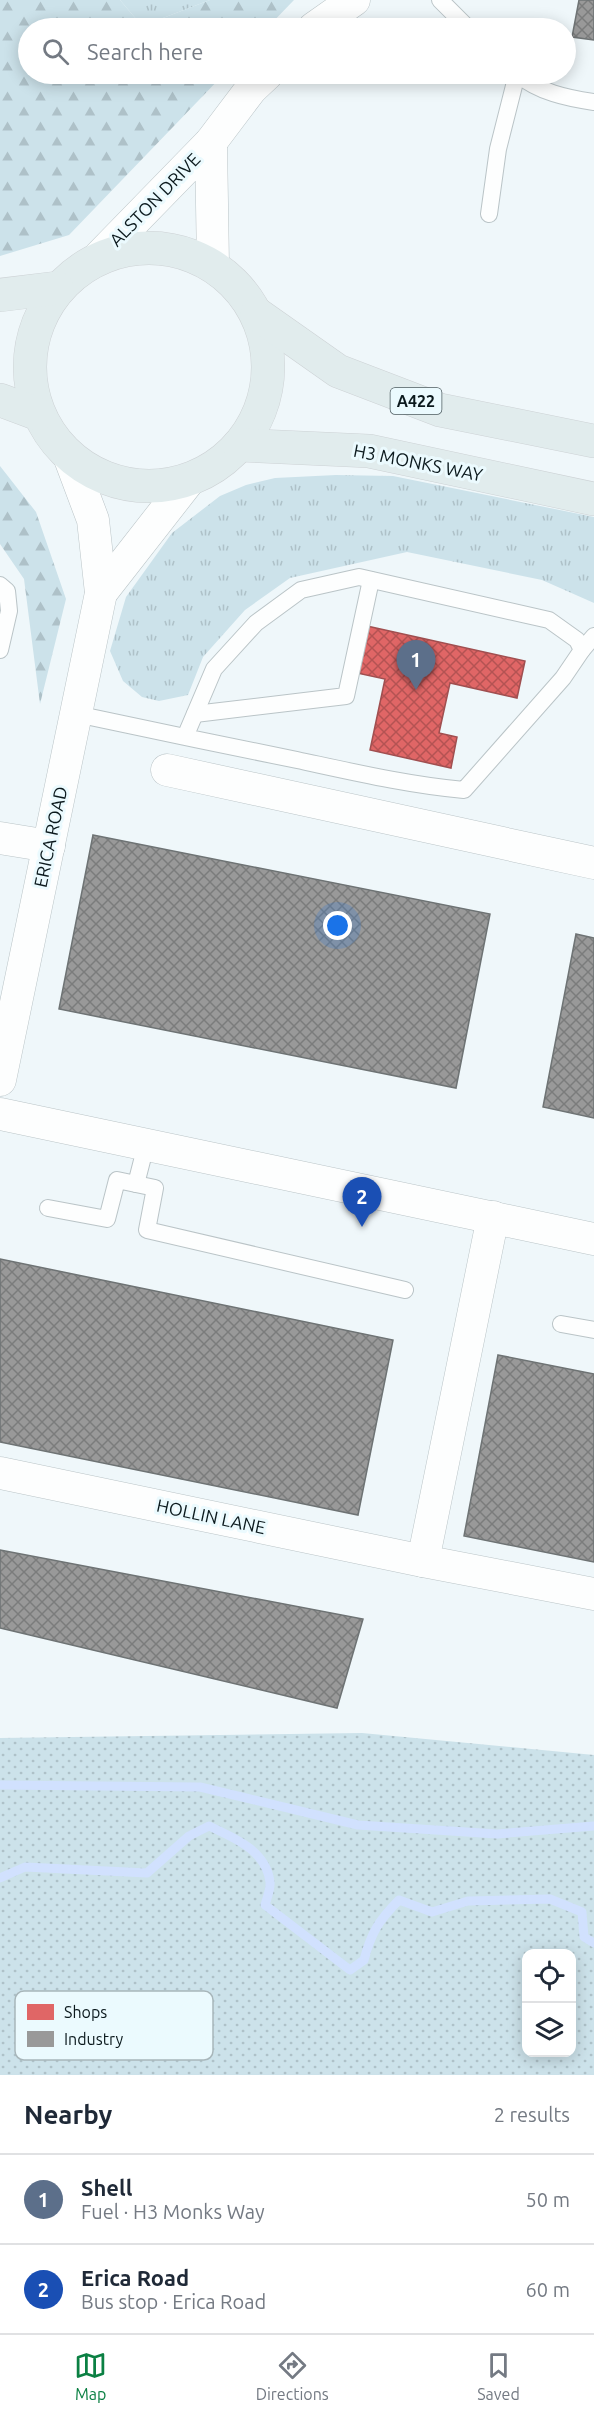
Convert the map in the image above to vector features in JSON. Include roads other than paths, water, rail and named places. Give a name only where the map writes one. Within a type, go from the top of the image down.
[{"type":"main road","points":[[158,247],[213,265],[237,286],[256,314],[268,351],[267,386],[254,425],[240,445],[218,465],[190,479],[149,487],[120,483],[80,465],[69,456],[53,440],[38,414],[30,386],[34,329],[57,288],[73,273],[99,257],[132,248],[158,247]]},
{"type":"main road","points":[[0,295],[57,288]]},
{"type":"main road","name":"A422","points":[[256,314],[338,371],[440,410],[594,441]]},
{"type":"main road","points":[[0,400],[38,414]]},
{"type":"main road","name":"H3 MONKS WAY","points":[[240,445],[369,451],[594,499]]},
{"type":"street","points":[[328,18],[354,0]]},
{"type":"street","name":"ALSTON DRIVE","points":[[99,257],[211,142],[256,84]]},
{"type":"street","name":"ALSTON DRIVE","points":[[211,142],[213,265]]},
{"type":"street","name":"ERICA ROAD","points":[[0,1080],[102,593],[93,520],[69,456]]},
{"type":"street","name":"ERICA ROAD","points":[[102,593],[190,479]]},
{"type":"street","points":[[167,770],[594,863]]},
{"type":"street","points":[[0,838],[49,846]]},
{"type":"street","points":[[0,1114],[594,1239]]},
{"type":"street","points":[[423,1561],[493,1217]]},
{"type":"street","name":"HOLLIN LANE","points":[[0,1473],[594,1594]]},
{"type":"lane","points":[[440,0],[458,18]]},
{"type":"lane","points":[[489,214],[498,148],[514,84]]},
{"type":"lane","points":[[530,84],[568,98],[594,102]]},
{"type":"lane","points":[[185,737],[214,669],[256,622],[301,590],[359,577],[549,620],[577,640],[582,650]]},
{"type":"lane","points":[[195,714],[346,696],[371,580]]},
{"type":"lane","points":[[0,585],[7,591],[9,611],[0,650]]},
{"type":"lane","points":[[76,714],[418,786],[464,790],[563,678],[594,636]]},
{"type":"lane","points":[[136,1184],[146,1145]]},
{"type":"lane","points":[[48,1208],[107,1219],[117,1180],[155,1188],[147,1230],[405,1290]]},
{"type":"lane","points":[[561,1324],[594,1330]]},
{"type":"waterway","points":[[0,1785],[200,1787],[358,1825],[497,1834],[594,1826]]},
{"type":"waterway","points":[[0,1878],[25,1867],[147,1873],[189,1836],[209,1826],[247,1846],[262,1861],[270,1884],[265,1905],[350,1970],[364,1960],[377,1927],[399,1900],[432,1912],[468,1901],[550,1899],[582,1912],[584,1937],[594,1943]]},
{"type":"place","name":"Shell","points":[[416,690]]},
{"type":"place","name":"Erica Road","points":[[362,1227]]}]
